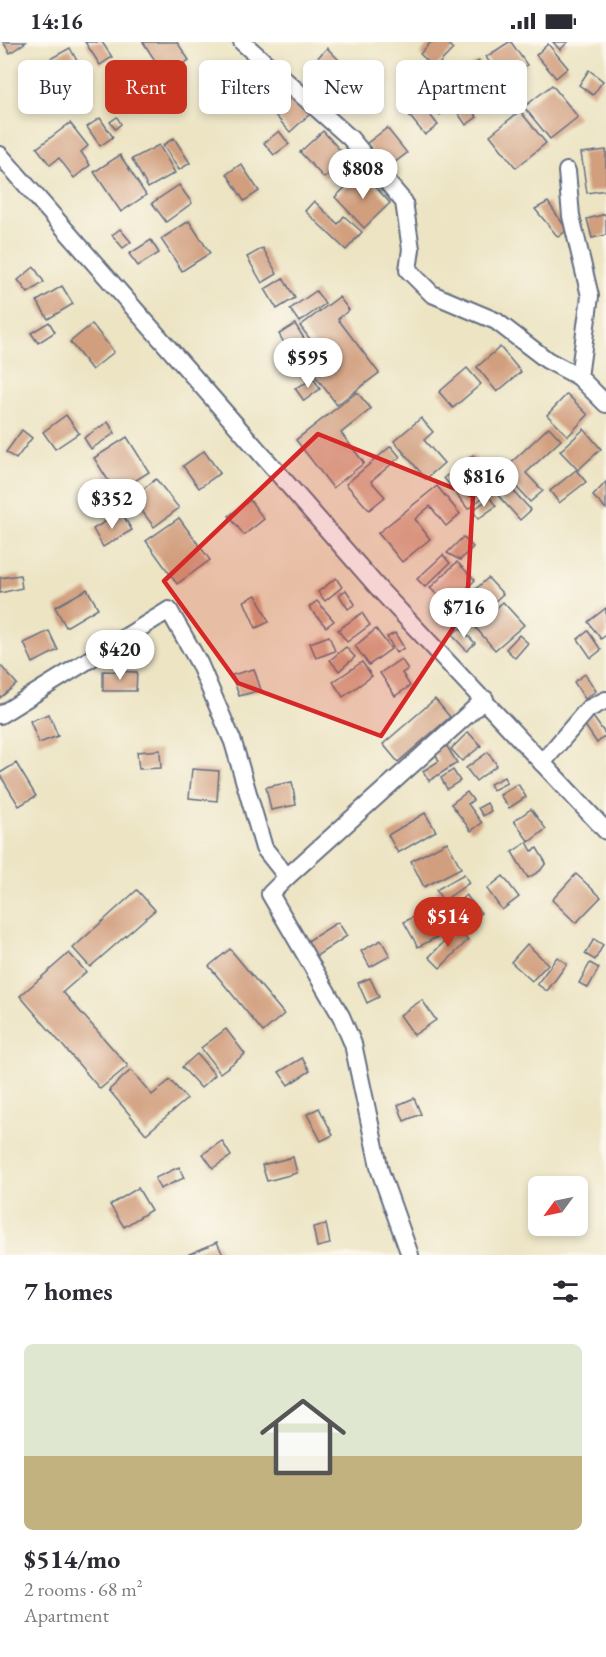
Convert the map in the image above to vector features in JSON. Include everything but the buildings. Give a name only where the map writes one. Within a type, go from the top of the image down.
[{"type":"street","points":[[242,42],[350,138],[404,202],[411,249],[408,270],[432,294],[496,321],[547,360],[579,377],[606,404]]},
{"type":"street","points":[[0,155],[380,590],[485,699],[606,831]]},
{"type":"street","points":[[567,171],[571,216],[590,296],[579,377]]},
{"type":"street","points":[[0,716],[169,610],[199,663],[233,742],[264,848],[286,877]]},
{"type":"street","points":[[410,1255],[380,1171],[353,1044],[341,1016],[270,894],[286,877],[485,699]]},
{"type":"street","points":[[542,763],[588,709],[606,700]]},
{"type":"highlighted area","points":[[318,434],[473,496],[467,607],[381,736],[238,683],[164,581]]}]
